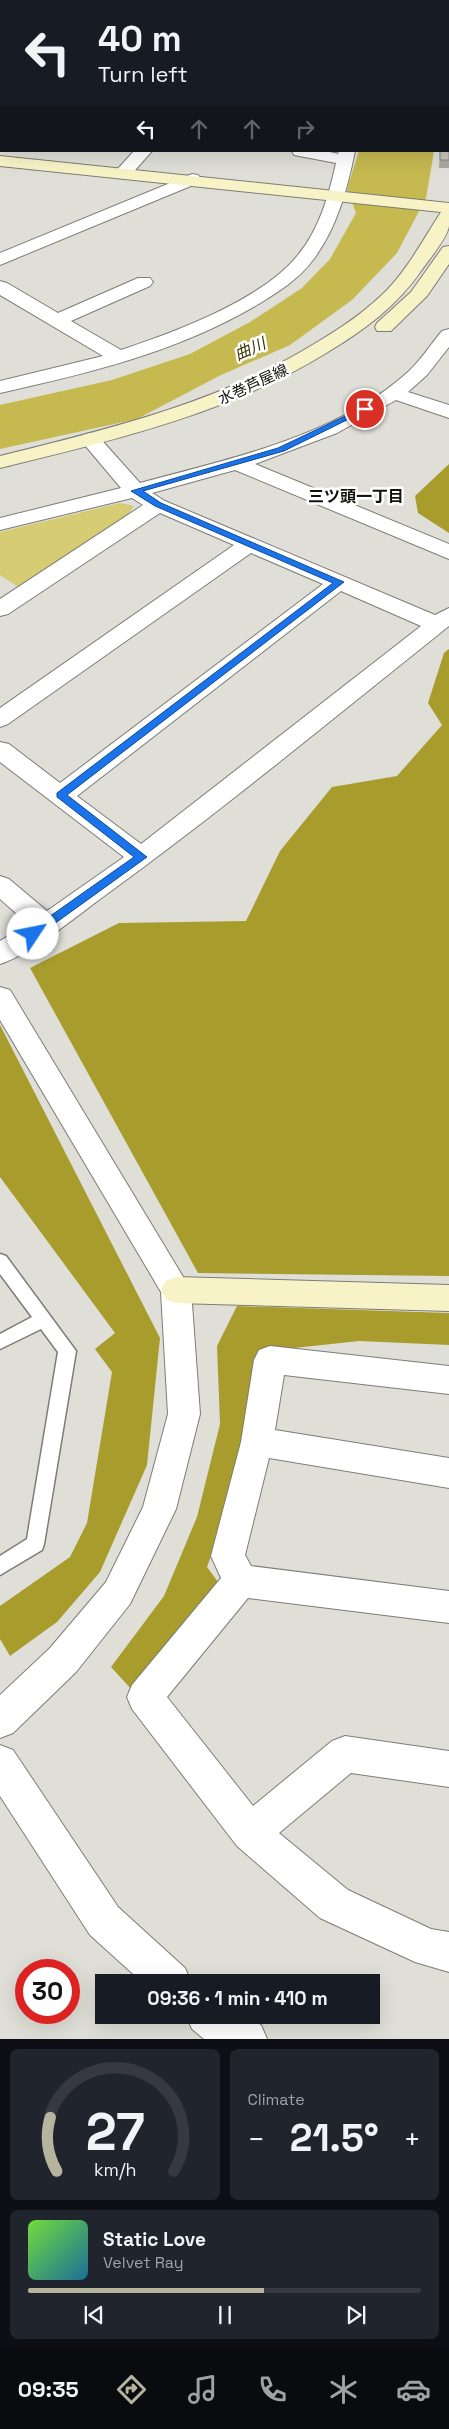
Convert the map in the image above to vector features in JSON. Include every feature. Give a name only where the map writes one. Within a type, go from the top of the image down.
[{"type":"main road","points":[[0,161],[192,179],[444,209]]},
{"type":"main road","name":"水巻芦屋線","points":[[0,477],[96,445],[236,394],[286,370],[326,346],[364,320],[395,291],[444,209]]},
{"type":"main road","name":"水巻芦屋線","points":[[0,462],[194,426],[252,405],[305,379],[348,354],[418,296],[449,251]]},
{"type":"main road","points":[[176,1290],[449,1298]]},
{"type":"street","points":[[123,173],[143,152]]},
{"type":"street","points":[[0,387],[90,367],[162,344],[199,329],[268,290],[296,269],[311,250],[339,195],[346,156],[309,152]]},
{"type":"street","points":[[0,260],[192,179]]},
{"type":"street","points":[[56,321],[144,282]]},
{"type":"street","points":[[0,287],[120,358]]},
{"type":"street","points":[[0,524],[136,491],[281,450],[351,417],[393,393],[442,357],[449,335]]},
{"type":"street","points":[[393,393],[449,412]]},
{"type":"street","points":[[96,445],[136,491],[158,505],[340,582],[443,620]]},
{"type":"street","points":[[236,463],[449,552]]},
{"type":"street","points":[[0,609],[158,505]]},
{"type":"street","points":[[0,719],[250,544]]},
{"type":"street","points":[[61,795],[340,582]]},
{"type":"street","points":[[0,954],[46,925],[141,857],[443,620]]},
{"type":"street","points":[[0,750],[141,857]]},
{"type":"street","points":[[0,885],[46,925]]},
{"type":"street","points":[[0,997],[176,1290],[184,1414],[159,1509],[118,1594],[63,1660],[2,1714]]},
{"type":"street","points":[[240,1581],[228,1556],[257,1442],[270,1360],[449,1380]]},
{"type":"street","points":[[257,1442],[449,1473]]},
{"type":"street","points":[[240,1581],[449,1607]]},
{"type":"street","points":[[240,1581],[145,1696],[250,1834],[334,1904],[429,1948],[449,1952]]},
{"type":"street","points":[[250,1834],[344,1754],[449,1769]]},
{"type":"street","points":[[0,1763],[104,1920],[162,1974]]},
{"type":"street","points":[[216,2024],[246,2039]]},
{"type":"lane","points":[[0,1261],[67,1351],[34,1544],[0,1566]]},
{"type":"lane","points":[[0,1342],[43,1319]]},
{"type":"shaded area","points":[[449,464],[449,533],[418,513],[415,496]]},
{"type":"shaded area","points":[[120,503],[134,506],[128,515],[18,587],[0,575],[0,532]]},
{"type":"shaded area","points":[[449,649],[449,1276],[198,1273],[30,968],[119,923],[246,921],[280,851],[332,787],[397,776],[442,725],[428,703],[444,653]]},
{"type":"shaded area","points":[[0,1025],[160,1338],[147,1465],[100,1572],[57,1622],[10,1656],[0,1639],[0,1606],[70,1557],[87,1523],[112,1372],[95,1349],[115,1333],[0,1177]]},
{"type":"shaded area","points":[[237,1306],[449,1313],[449,1345],[359,1341],[257,1352],[240,1477],[207,1567],[218,1582],[132,1690],[111,1667],[164,1596],[197,1517],[220,1424],[217,1346]]},
{"type":"water","name":"曲川","points":[[359,152],[434,152],[426,198],[397,253],[352,300],[290,345],[221,375],[137,419],[0,449],[0,405],[112,380],[190,354],[250,322],[302,288],[330,259],[356,213],[347,189]]},
{"type":"building","points":[[440,152],[449,152],[449,160],[440,160]]},
{"type":"district","name":"三ツ頭一丁目","points":[[356,496]]},
{"type":"route","points":[[33,934],[141,857],[61,795],[340,582],[158,505],[136,491],[281,450],[365,409]]}]
